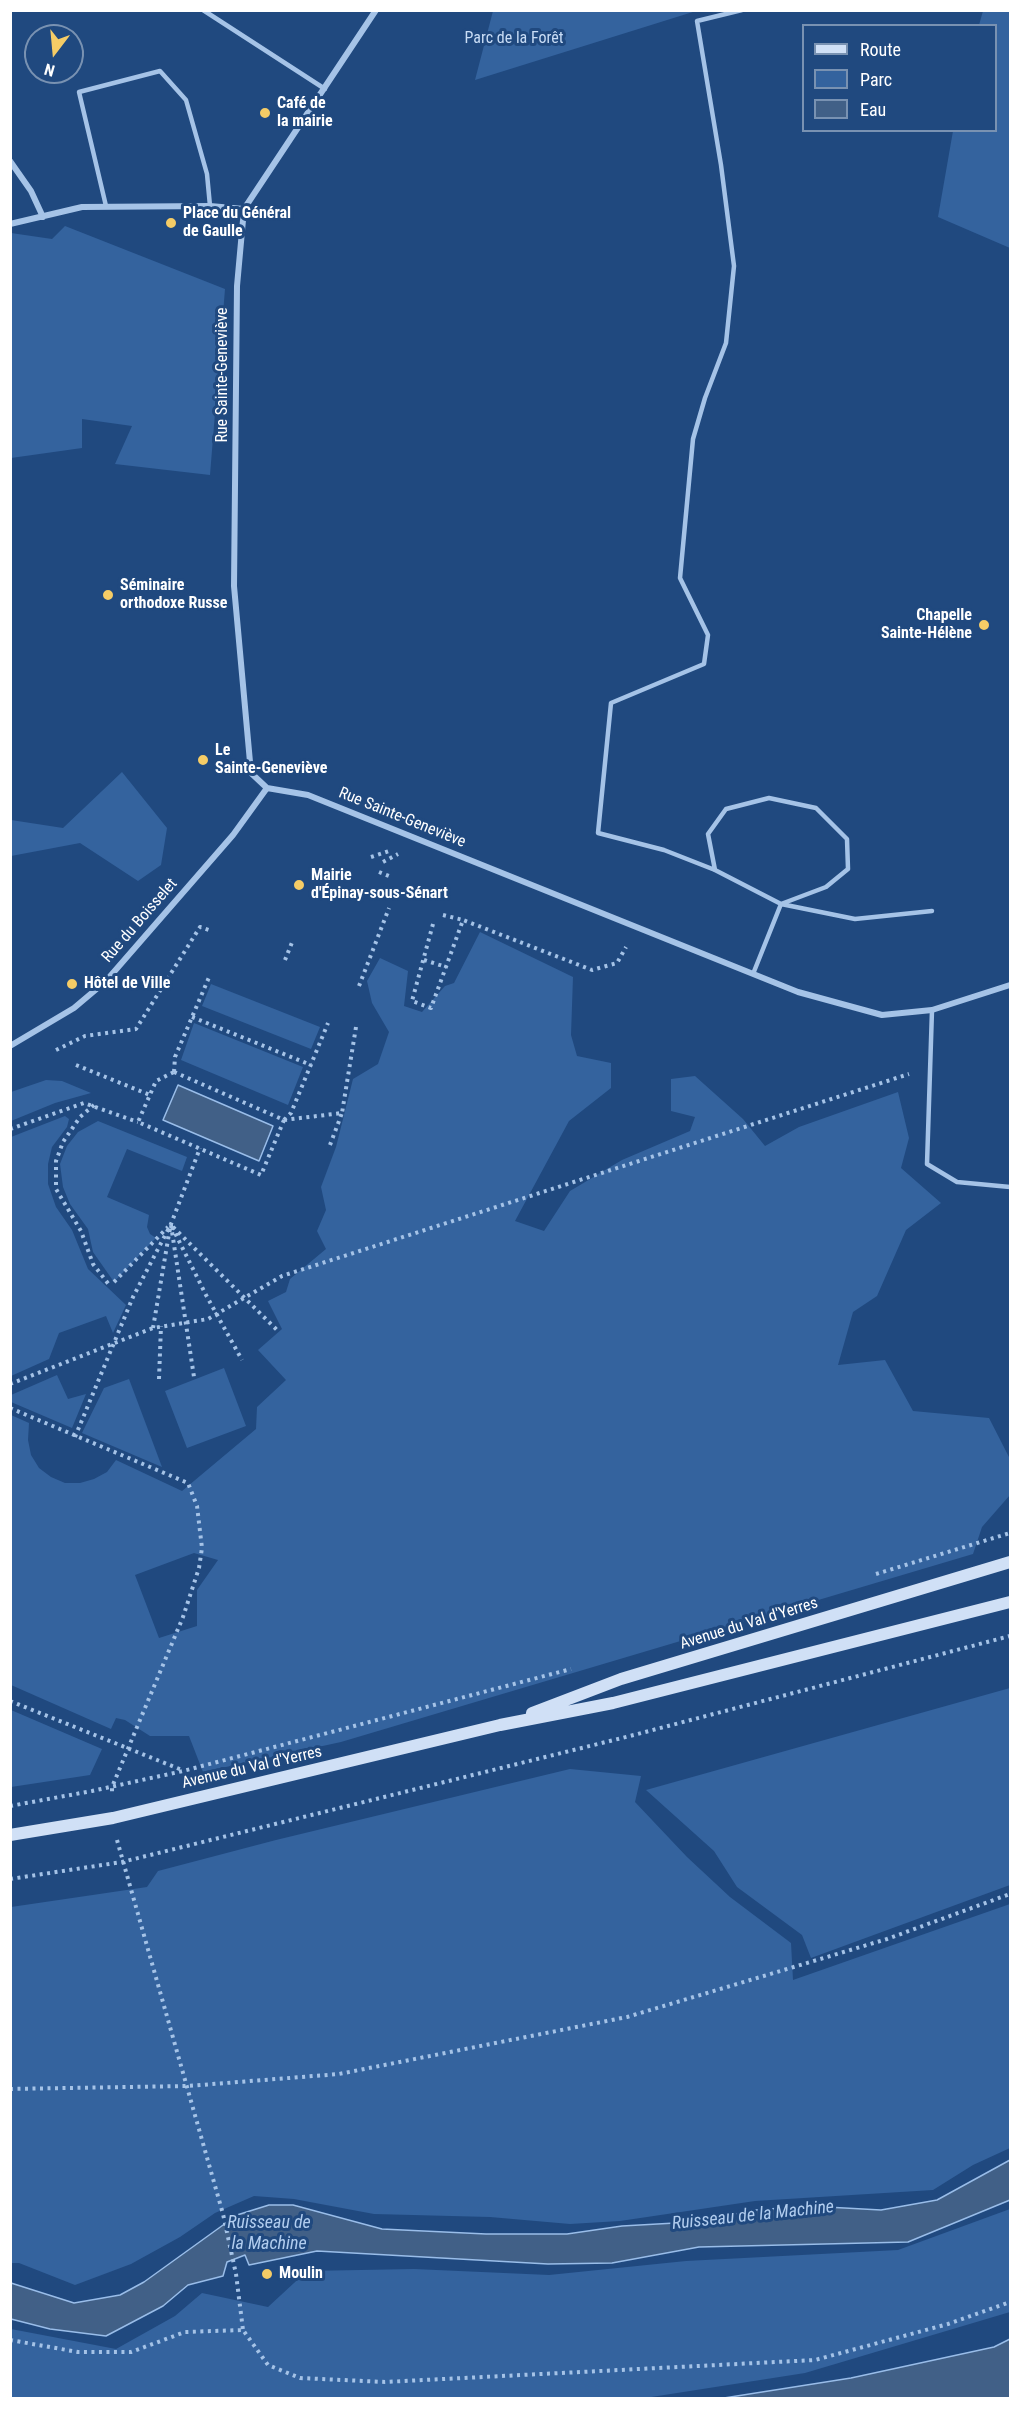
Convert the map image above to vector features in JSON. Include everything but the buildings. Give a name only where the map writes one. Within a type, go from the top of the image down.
[{"type":"main road","name":"Avenue du Val d'Yerres","points":[[500,1725],[621,1679],[1011,1562]]},
{"type":"main road","name":"Avenue du Val d'Yerres","points":[[10,1835],[113,1818],[500,1725],[613,1703],[1011,1602]]},
{"type":"street","points":[[10,224],[82,207],[210,206],[244,209],[376,10]]},
{"type":"street","points":[[10,161],[31,191],[43,217]]},
{"type":"street","name":"Rue Sainte-Geneviève","points":[[244,209],[237,286],[234,586],[251,773],[267,789],[308,795],[798,992],[882,1015],[932,1010],[1011,985]]},
{"type":"street","name":"Rue du Boisselet","points":[[10,1046],[74,1008],[106,981],[233,835],[267,789]]},
{"type":"lane","points":[[203,10],[325,90]]},
{"type":"lane","points":[[742,10],[697,21],[721,165],[734,266],[726,343],[705,398],[693,439],[680,578],[708,635],[704,664],[611,703],[598,832],[664,850],[715,870],[781,904],[855,919],[932,911]]},
{"type":"lane","points":[[106,206],[79,92],[160,71],[186,100],[207,174],[210,206]]},
{"type":"lane","points":[[715,870],[708,834],[726,809],[769,798],[816,808],[847,839],[848,869],[826,887],[781,904],[753,974]]},
{"type":"lane","points":[[932,1010],[927,1164],[957,1182],[1011,1187]]},
{"type":"path","points":[[370,857],[389,851]]},
{"type":"path","points":[[383,862],[398,854]]},
{"type":"path","points":[[379,872],[389,876]]},
{"type":"path","points":[[359,986],[389,908]]},
{"type":"path","points":[[443,915],[463,920],[592,970],[617,963],[638,927]]},
{"type":"path","points":[[434,924],[412,1001],[430,1008],[463,920]]},
{"type":"path","points":[[56,1050],[85,1036],[136,1029],[200,927],[209,930]]},
{"type":"path","points":[[285,960],[293,940]]},
{"type":"path","points":[[424,960],[446,967]]},
{"type":"path","points":[[174,1072],[175,1057],[210,975]]},
{"type":"path","points":[[192,1017],[311,1065]]},
{"type":"path","points":[[10,1129],[84,1103],[138,1122],[261,1175],[284,1120],[291,1113],[328,1023]]},
{"type":"path","points":[[330,1145],[342,1113],[356,1027]]},
{"type":"path","points":[[76,1065],[150,1095]]},
{"type":"path","points":[[10,1384],[153,1328],[208,1319],[282,1276],[930,1067]]},
{"type":"path","points":[[138,1122],[156,1081],[174,1072]]},
{"type":"path","points":[[174,1072],[284,1120],[342,1113]]},
{"type":"path","points":[[94,1105],[80,1117],[63,1142],[56,1161],[56,1189],[81,1231],[93,1264],[112,1284],[171,1224]]},
{"type":"path","points":[[75,1437],[133,1297],[171,1224],[200,1148]]},
{"type":"path","points":[[171,1224],[279,1332]]},
{"type":"path","points":[[171,1224],[242,1360]]},
{"type":"path","points":[[171,1224],[194,1377]]},
{"type":"path","points":[[153,1328],[171,1224]]},
{"type":"path","points":[[159,1379],[161,1326]]},
{"type":"path","points":[[10,1408],[188,1483],[197,1506],[202,1548],[199,1568],[183,1617],[130,1750],[112,1786]]},
{"type":"path","points":[[872,1575],[1011,1533]]},
{"type":"path","points":[[10,1879],[122,1862],[630,1736],[1011,1636]]},
{"type":"path","points":[[10,1806],[183,1771],[532,1681],[578,1667]]},
{"type":"path","points":[[10,1701],[183,1771],[202,1797]]},
{"type":"path","points":[[113,1818],[122,1862],[223,2214],[236,2274],[243,2330],[268,2365],[300,2378],[385,2382],[814,2360],[948,2325],[1011,2302]]},
{"type":"path","points":[[10,2090],[188,2086],[339,2074],[627,2017],[887,1939],[1011,1894]]},
{"type":"path","points":[[10,2340],[78,2352],[131,2352],[185,2332],[243,2330]]},
{"type":"green space","name":"Parc de la Forêt","points":[[493,10],[696,11],[475,80]]},
{"type":"green space","points":[[983,11],[1010,11],[1010,248],[938,217],[953,132],[997,132],[997,24],[979,24]]},
{"type":"green space","points":[[65,226],[225,289],[210,475],[115,464],[132,426],[82,419],[82,448],[11,458],[11,233],[52,239]]},
{"type":"green space","points":[[122,772],[167,828],[161,865],[138,881],[80,843],[11,856],[11,820],[63,828]]},
{"type":"green space","points":[[480,932],[573,977],[571,1035],[577,1056],[611,1063],[611,1088],[569,1121],[515,1221],[544,1231],[570,1191],[622,1160],[690,1131],[695,1117],[671,1111],[671,1079],[695,1076],[743,1119],[765,1146],[799,1127],[898,1092],[909,1138],[901,1168],[941,1203],[906,1230],[877,1296],[853,1312],[838,1365],[885,1360],[913,1411],[989,1418],[1010,1459],[1010,1495],[982,1527],[973,1554],[341,1742],[203,1772],[189,1736],[150,1736],[125,1720],[116,1718],[111,1729],[11,1685],[11,1415],[29,1423],[28,1440],[31,1455],[39,1468],[51,1477],[65,1483],[80,1483],[107,1472],[116,1460],[182,1491],[256,1429],[257,1407],[286,1380],[258,1350],[282,1329],[268,1301],[286,1292],[290,1279],[326,1249],[317,1231],[326,1210],[321,1187],[336,1147],[353,1079],[378,1064],[389,1032],[372,1003],[367,981],[380,958],[408,971],[404,1006],[422,1012],[445,986],[454,983]],"holes":[[[194,1553],[218,1560],[197,1590],[197,1626],[159,1638],[135,1575]]]},
{"type":"green space","points":[[211,984],[320,1027],[311,1049],[202,1006]]},
{"type":"green space","points":[[194,1023],[303,1067],[288,1105],[181,1060]]},
{"type":"green space","points":[[46,1080],[62,1081],[91,1093],[55,1103],[11,1121],[11,1092]]},
{"type":"green space","points":[[65,1116],[69,1119],[67,1127],[52,1147],[48,1164],[48,1184],[56,1207],[72,1230],[88,1269],[126,1305],[113,1333],[106,1316],[59,1333],[49,1359],[11,1376],[11,1137]]},
{"type":"green space","points":[[98,1121],[187,1157],[182,1171],[127,1149],[107,1197],[149,1215],[147,1227],[150,1234],[156,1238],[114,1282],[93,1252],[88,1229],[70,1204],[63,1187],[60,1164],[67,1146],[78,1132]]},
{"type":"green space","points":[[224,1368],[246,1426],[187,1448],[165,1391]]},
{"type":"green space","points":[[57,1375],[68,1399],[86,1394],[72,1428],[11,1402],[11,1395]]},
{"type":"green space","points":[[129,1379],[162,1467],[82,1433],[104,1388]]},
{"type":"green space","points":[[1010,1688],[1010,1885],[811,1958],[802,1935],[737,1887],[714,1851],[646,1790]]},
{"type":"green space","points":[[11,1710],[102,1749],[90,1775],[11,1787]]},
{"type":"green space","points":[[570,1769],[641,1776],[635,1802],[687,1857],[730,1897],[791,1943],[793,1980],[1010,1904],[1010,2148],[973,2165],[933,2190],[755,2201],[620,2221],[570,2224],[490,2217],[374,2214],[294,2199],[254,2196],[215,2213],[180,2237],[131,2264],[75,2285],[19,2263],[11,2263],[11,1907],[147,1887],[158,1871]]},
{"type":"green space","points":[[1010,2209],[1010,2312],[805,2373],[645,2398],[11,2398],[11,2329],[116,2349],[175,2316],[202,2293],[268,2307],[307,2271],[414,2269],[549,2275],[686,2261],[898,2250]]},
{"type":"water","points":[[178,1085],[273,1126],[259,1161],[163,1120]]},
{"type":"water","name":"Ruisseau de la Machine","points":[[1010,2160],[1010,2200],[908,2242],[699,2247],[612,2263],[548,2264],[317,2251],[249,2265],[245,2255],[227,2262],[223,2276],[188,2285],[163,2306],[106,2336],[50,2329],[11,2319],[11,2283],[74,2303],[120,2295],[144,2282],[237,2215],[269,2205],[293,2205],[382,2229],[486,2234],[567,2234],[622,2226],[693,2222],[756,2210],[808,2206],[881,2210],[937,2200]]},
{"type":"water","points":[[1010,2339],[1010,2398],[724,2398],[851,2378],[994,2347]]},
{"type":"place","name":"Café de la mairie","points":[[265,113]]},
{"type":"place","name":"Place du Général de Gaulle","points":[[171,223]]},
{"type":"place","name":"Séminaire orthodoxe Russe","points":[[108,595]]},
{"type":"place","name":"Chapelle Sainte-Hélène","points":[[984,625]]},
{"type":"place","name":"Le Sainte-Geneviève","points":[[203,760]]},
{"type":"place","name":"Mairie d'Épinay-sous-Sénart","points":[[299,885]]},
{"type":"place","name":"Hôtel de Ville","points":[[72,984]]},
{"type":"place","name":"Moulin","points":[[267,2274]]}]
